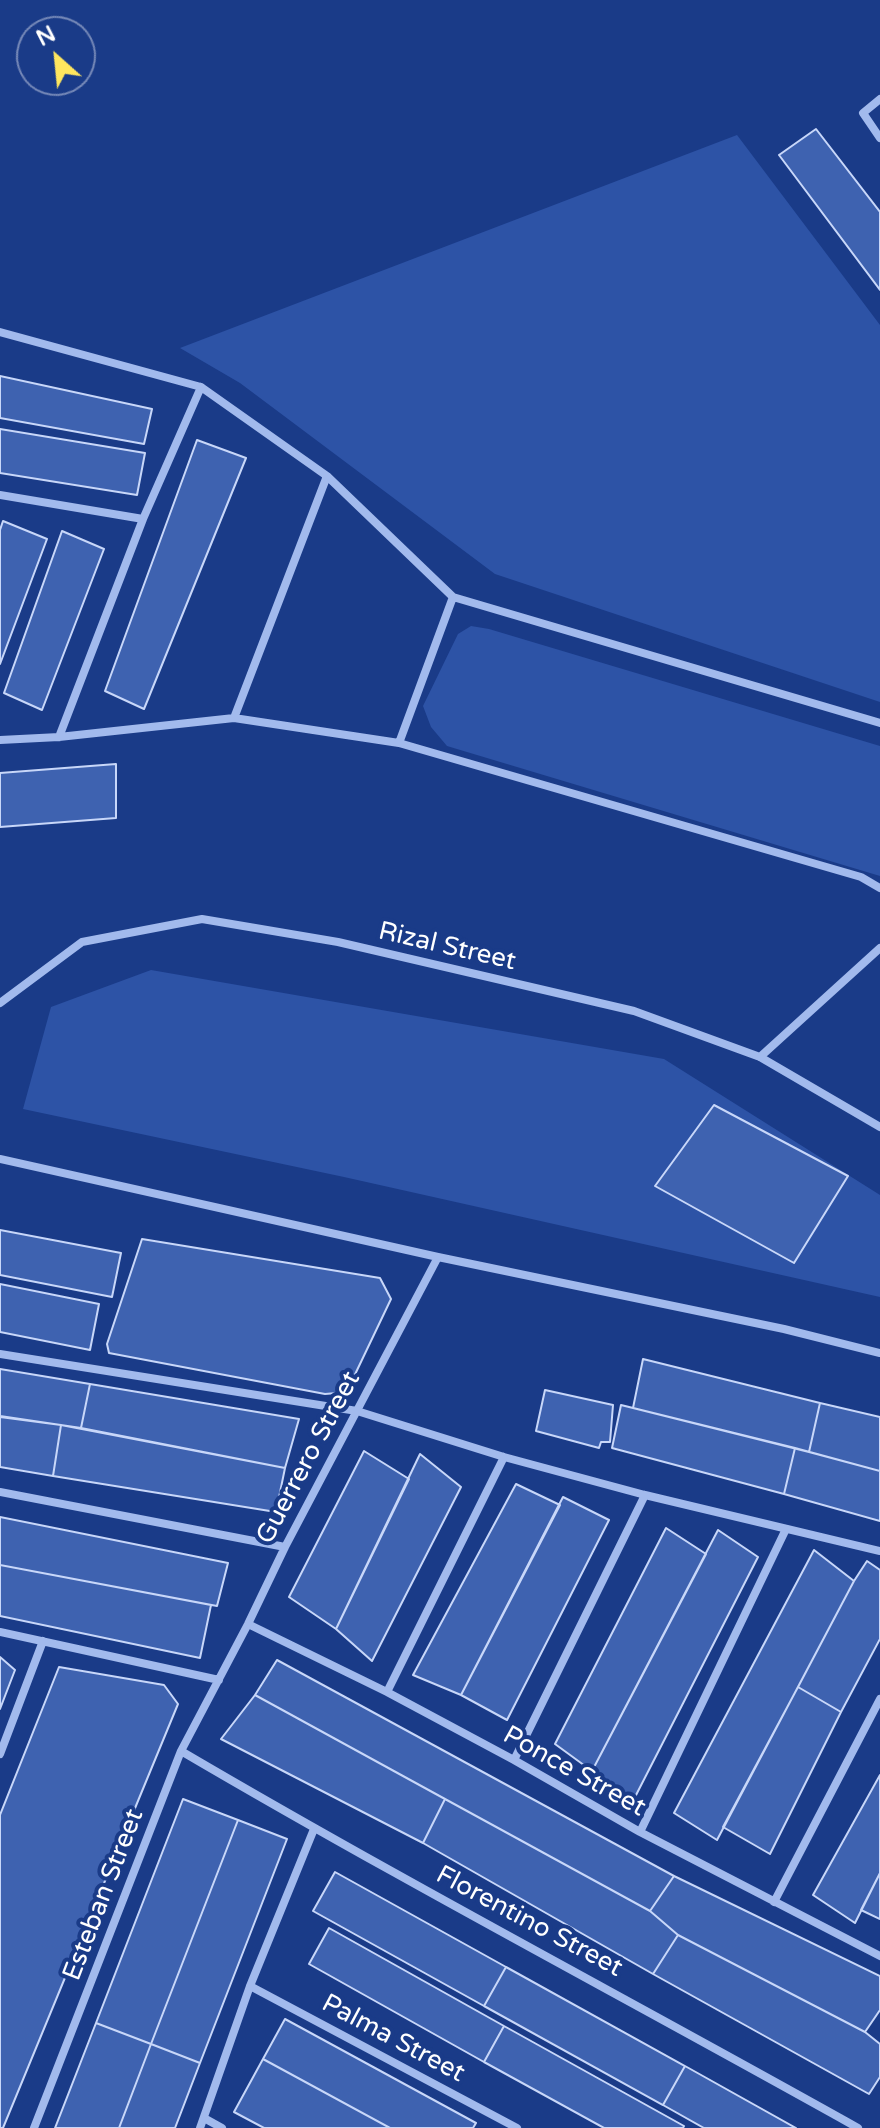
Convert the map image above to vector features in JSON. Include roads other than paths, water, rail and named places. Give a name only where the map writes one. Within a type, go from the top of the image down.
[{"type":"street","points":[[880,99],[863,113],[880,138]]},
{"type":"street","points":[[0,332],[201,387],[327,476],[453,597],[880,723]]},
{"type":"street","points":[[59,737],[143,519],[201,387]]},
{"type":"street","points":[[234,718],[327,476]]},
{"type":"street","points":[[0,495],[143,519]]},
{"type":"street","points":[[399,743],[453,597]]},
{"type":"street","points":[[0,740],[59,737],[234,718],[399,743],[861,877],[880,888]]},
{"type":"street","name":"Rizal Street","points":[[0,1003],[82,942],[202,919],[338,942],[634,1011],[760,1057],[880,1127]]},
{"type":"street","points":[[760,1057],[880,948]]},
{"type":"street","points":[[0,1159],[438,1257],[784,1329],[880,1353]]},
{"type":"street","name":"Guerrero Street","points":[[219,1680],[285,1547],[438,1257]]},
{"type":"street","points":[[0,1354],[357,1411],[504,1457],[645,1495],[880,1551]]},
{"type":"street","points":[[387,1692],[504,1457]]},
{"type":"street","points":[[0,1492],[285,1547]]},
{"type":"street","points":[[514,1760],[645,1495]]},
{"type":"street","points":[[640,1832],[786,1529]]},
{"type":"street","name":"Ponce Street","points":[[248,1624],[387,1692],[640,1832],[880,1956]]},
{"type":"street","points":[[0,1632],[219,1680]]},
{"type":"street","points":[[0,1754],[43,1641]]},
{"type":"street","name":"Esteban Street","points":[[34,2128],[181,1751],[219,1680]]},
{"type":"street","points":[[774,1902],[880,1699]]},
{"type":"street","name":"Florentino Street","points":[[181,1751],[314,1829],[858,2128]]},
{"type":"street","points":[[200,2128],[250,1986],[314,1829]]},
{"type":"street","name":"Palma Street","points":[[250,1986],[517,2128]]},
{"type":"street","points":[[204,2118],[222,2128]]}]
